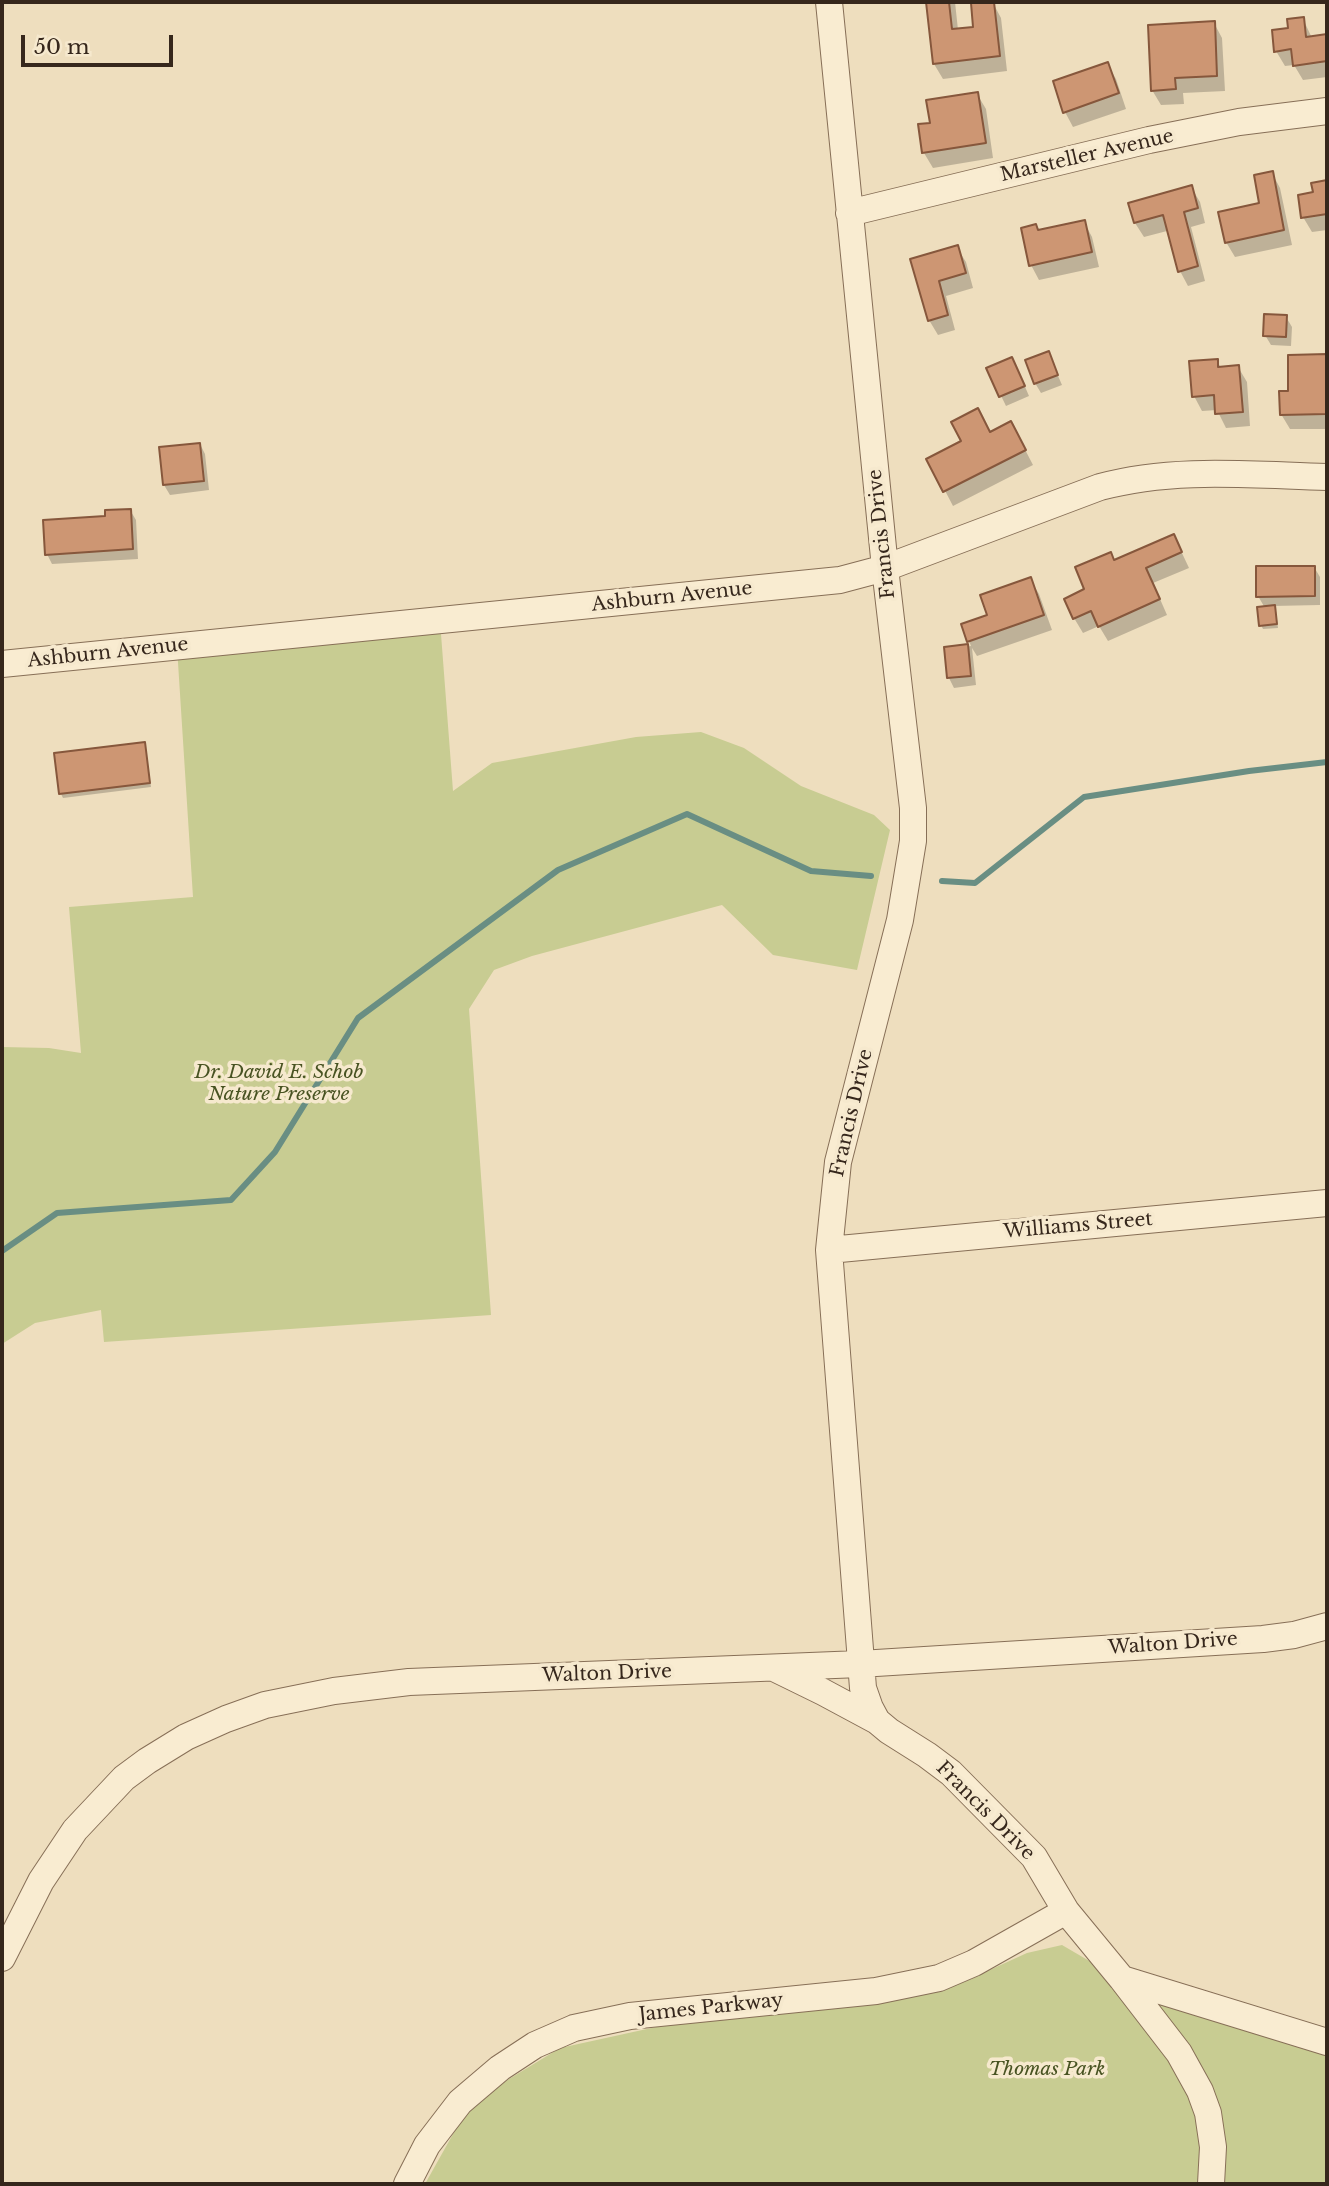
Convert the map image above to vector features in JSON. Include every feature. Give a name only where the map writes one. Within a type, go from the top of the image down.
[{"type":"street","name":"Francis Drive","points":[[829,2],[885,569],[913,808],[913,841],[900,920],[838,1162],[828,1250],[863,1688],[877,1721],[951,1773],[1034,1857],[1066,1911],[1179,2053],[1200,2091],[1212,2131],[1210,2184]]},
{"type":"street","name":"Marsteller Avenue","points":[[849,213],[1149,140],[1239,122],[1327,111]]},
{"type":"street","name":"Ashburn Avenue","points":[[2,664],[840,580],[885,569],[1100,486],[1131,479],[1174,474],[1327,477]]},
{"type":"street","name":"Williams Street","points":[[828,1250],[1327,1203]]},
{"type":"street","name":"Walton Drive","points":[[2,1958],[41,1881],[75,1830],[124,1778],[186,1737],[265,1705],[334,1691],[409,1682],[860,1664],[1263,1639],[1294,1635],[1327,1626]]},
{"type":"street","points":[[771,1667],[877,1721]]},
{"type":"street","name":"James Parkway","points":[[407,2184],[427,2146],[460,2102],[500,2068],[535,2045],[574,2028],[630,2016],[876,1991],[939,1978],[974,1962],[1066,1911]]},
{"type":"street","points":[[1122,1979],[1327,2042]]},
{"type":"green space","name":"Dr. David E. Schob Nature Preserve","points":[[440,621],[453,791],[492,763],[636,737],[701,732],[744,748],[801,786],[874,815],[890,830],[857,970],[773,955],[722,905],[532,956],[494,970],[469,1009],[491,1315],[104,1342],[101,1310],[35,1323],[2,1344],[2,1047],[49,1048],[81,1053],[69,907],[193,897],[177,647]]},
{"type":"green space","name":"Thomas Park","points":[[1062,1945],[1156,2000],[1327,2054],[1327,2184],[425,2184],[462,2118],[491,2090],[560,2048],[656,2027],[959,1984],[1027,1953]]},
{"type":"building","points":[[926,2],[949,2],[952,29],[973,27],[971,3],[994,2],[1000,56],[933,64]]},
{"type":"building","points":[[1304,17],[1306,37],[1327,34],[1327,61],[1293,66],[1291,49],[1274,52],[1272,30],[1288,28],[1287,19]]},
{"type":"building","points":[[1215,21],[1217,76],[1175,78],[1176,89],[1151,91],[1148,25]]},
{"type":"building","points":[[1108,62],[1119,93],[1063,113],[1053,81]]},
{"type":"building","points":[[978,92],[986,143],[922,153],[918,124],[930,123],[926,100]]},
{"type":"building","points":[[1273,171],[1284,230],[1225,243],[1218,212],[1259,203],[1254,175]]},
{"type":"building","points":[[1327,180],[1327,214],[1301,218],[1298,195],[1313,192],[1311,183]]},
{"type":"building","points":[[1192,185],[1198,208],[1184,212],[1198,266],[1178,272],[1163,215],[1134,223],[1128,203]]},
{"type":"building","points":[[1085,220],[1092,252],[1029,266],[1021,228],[1036,224],[1038,230]]},
{"type":"building","points":[[958,245],[966,273],[939,281],[948,315],[928,321],[910,259]]},
{"type":"building","points":[[1264,314],[1287,315],[1286,337],[1263,336]]},
{"type":"building","points":[[1049,351],[1058,375],[1034,384],[1025,360]]},
{"type":"building","points":[[1327,354],[1327,414],[1280,415],[1279,391],[1288,391],[1288,355]]},
{"type":"building","points":[[1012,357],[1025,386],[999,397],[986,368]]},
{"type":"building","points":[[1218,359],[1218,367],[1239,365],[1243,412],[1215,414],[1214,395],[1192,397],[1189,361]]},
{"type":"building","points":[[978,408],[990,432],[1011,421],[1026,450],[943,492],[926,459],[961,441],[951,422]]},
{"type":"building","points":[[200,443],[204,481],[163,485],[159,447]]},
{"type":"building","points":[[131,509],[133,549],[45,555],[43,520],[105,516],[105,510]]},
{"type":"building","points":[[1174,534],[1182,552],[1146,568],[1160,599],[1098,627],[1091,611],[1073,619],[1064,599],[1084,589],[1075,567],[1111,552],[1114,560]]},
{"type":"building","points":[[1256,566],[1315,566],[1315,596],[1256,597]]},
{"type":"building","points":[[1031,577],[1044,615],[967,642],[961,624],[987,615],[980,595]]},
{"type":"building","points":[[1275,605],[1277,624],[1259,626],[1257,607]]},
{"type":"building","points":[[968,644],[971,676],[947,678],[944,647]]},
{"type":"building","points":[[145,742],[150,783],[59,794],[54,753]]},
{"type":"waterway","points":[[942,881],[975,883],[1084,797],[1249,771],[1327,762]]},
{"type":"waterway","points":[[2,1251],[57,1213],[231,1200],[275,1152],[358,1018],[558,870],[687,814],[811,871],[871,876]]}]
